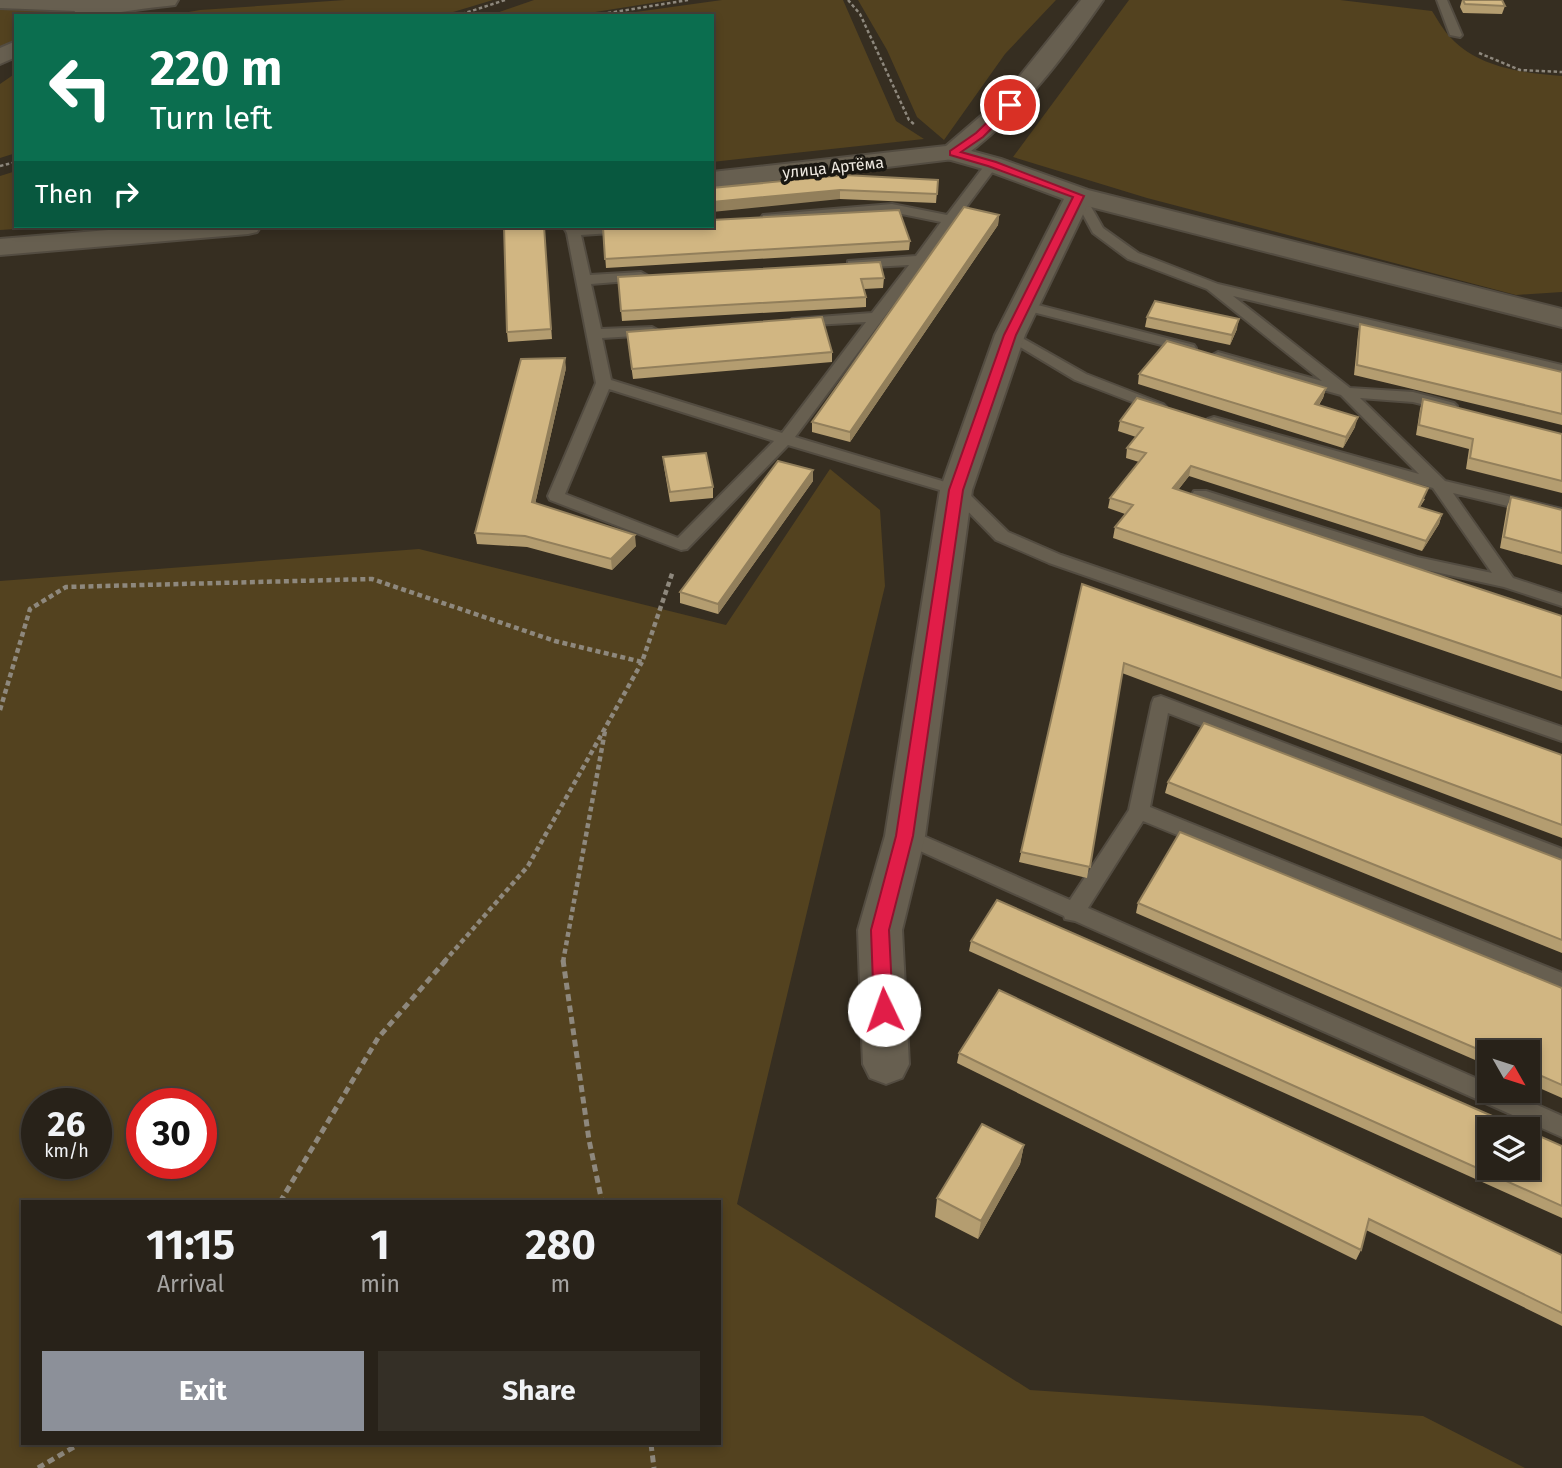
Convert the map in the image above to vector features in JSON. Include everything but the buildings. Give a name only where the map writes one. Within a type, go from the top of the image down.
[{"type":"street","points":[[0,2],[107,5],[167,0]]},
{"type":"street","points":[[953,153],[980,135],[1010,105],[1092,0]]},
{"type":"street","points":[[86,14],[107,5]]},
{"type":"street","points":[[953,153],[992,164],[1079,196],[1562,318]]},
{"type":"street","name":"улица Артёма","points":[[714,180],[953,153]]},
{"type":"street","points":[[886,1063],[880,930],[905,836],[956,490],[1018,320],[1079,196]]},
{"type":"street","points":[[0,247],[224,228]]},
{"type":"lane","points":[[1442,0],[1456,35]]},
{"type":"lane","points":[[600,228],[571,229],[604,383],[556,496],[681,545],[785,439],[992,164]]},
{"type":"lane","points":[[1079,196],[1098,230],[1133,256],[1212,286],[1562,370]]},
{"type":"lane","points":[[754,219],[892,208],[951,220]]},
{"type":"lane","points":[[835,265],[919,260]]},
{"type":"lane","points":[[584,280],[654,276]]},
{"type":"lane","points":[[1212,286],[1346,392],[1439,485],[1507,582]]},
{"type":"lane","points":[[782,323],[877,317]]},
{"type":"lane","points":[[1018,320],[1346,392],[1413,397],[1467,410]]},
{"type":"lane","points":[[1018,320],[1059,368],[1106,390],[1171,410]]},
{"type":"lane","points":[[593,334],[674,329]]},
{"type":"lane","points":[[604,383],[956,490],[1002,536],[1055,559],[1562,734]]},
{"type":"lane","points":[[1198,418],[1439,485],[1562,514]]},
{"type":"lane","points":[[1200,495],[1414,562],[1507,582],[1562,600]]},
{"type":"lane","points":[[1073,913],[1139,811],[1161,703],[1562,857]]},
{"type":"lane","points":[[1139,811],[1562,983]]},
{"type":"lane","points":[[905,836],[1073,913],[1562,1127]]},
{"type":"path","points":[[462,14],[505,0]]},
{"type":"path","points":[[602,14],[688,0]]},
{"type":"path","points":[[848,0],[860,14],[909,120],[953,153]]},
{"type":"path","points":[[1456,35],[1473,51],[1520,70],[1562,72]]},
{"type":"path","points":[[281,1200],[377,1038],[528,866],[642,662],[681,545]]},
{"type":"path","points":[[0,710],[30,609],[66,587],[372,579],[555,641],[642,662]]},
{"type":"path","points":[[603,1200],[589,1140],[562,966],[606,727]]},
{"type":"path","points":[[38,1468],[77,1445]]},
{"type":"path","points":[[651,1445],[654,1468]]},
{"type":"shaded area","points":[[345,0],[493,0],[447,14],[177,14],[200,10]]},
{"type":"shaded area","points":[[534,0],[671,0],[583,14],[494,14]]},
{"type":"shaded area","points":[[722,0],[843,0],[896,121],[924,139],[714,162],[714,14],[621,14]]},
{"type":"shaded area","points":[[858,0],[1056,0],[1005,54],[944,140],[917,117],[887,50]]},
{"type":"shaded area","points":[[1129,0],[1340,0],[1432,11],[1451,38],[1475,56],[1518,71],[1562,76],[1562,292],[1516,295],[1147,198],[1013,157]]},
{"type":"shaded area","points":[[0,8],[73,11],[67,14],[14,14],[14,40],[0,47]]},
{"type":"shaded area","points":[[14,74],[14,154],[0,158],[0,84]]},
{"type":"shaded area","points":[[14,172],[14,228],[30,228],[0,230],[0,176]]},
{"type":"shaded area","points":[[830,469],[880,510],[885,586],[737,1204],[1030,1390],[1423,1416],[1525,1468],[0,1468],[0,581],[419,549],[726,625]]},
{"type":"route","points":[[884,1010],[880,930],[905,836],[956,490],[1010,335],[1079,196],[992,164],[953,153],[980,135],[1010,105]]}]
